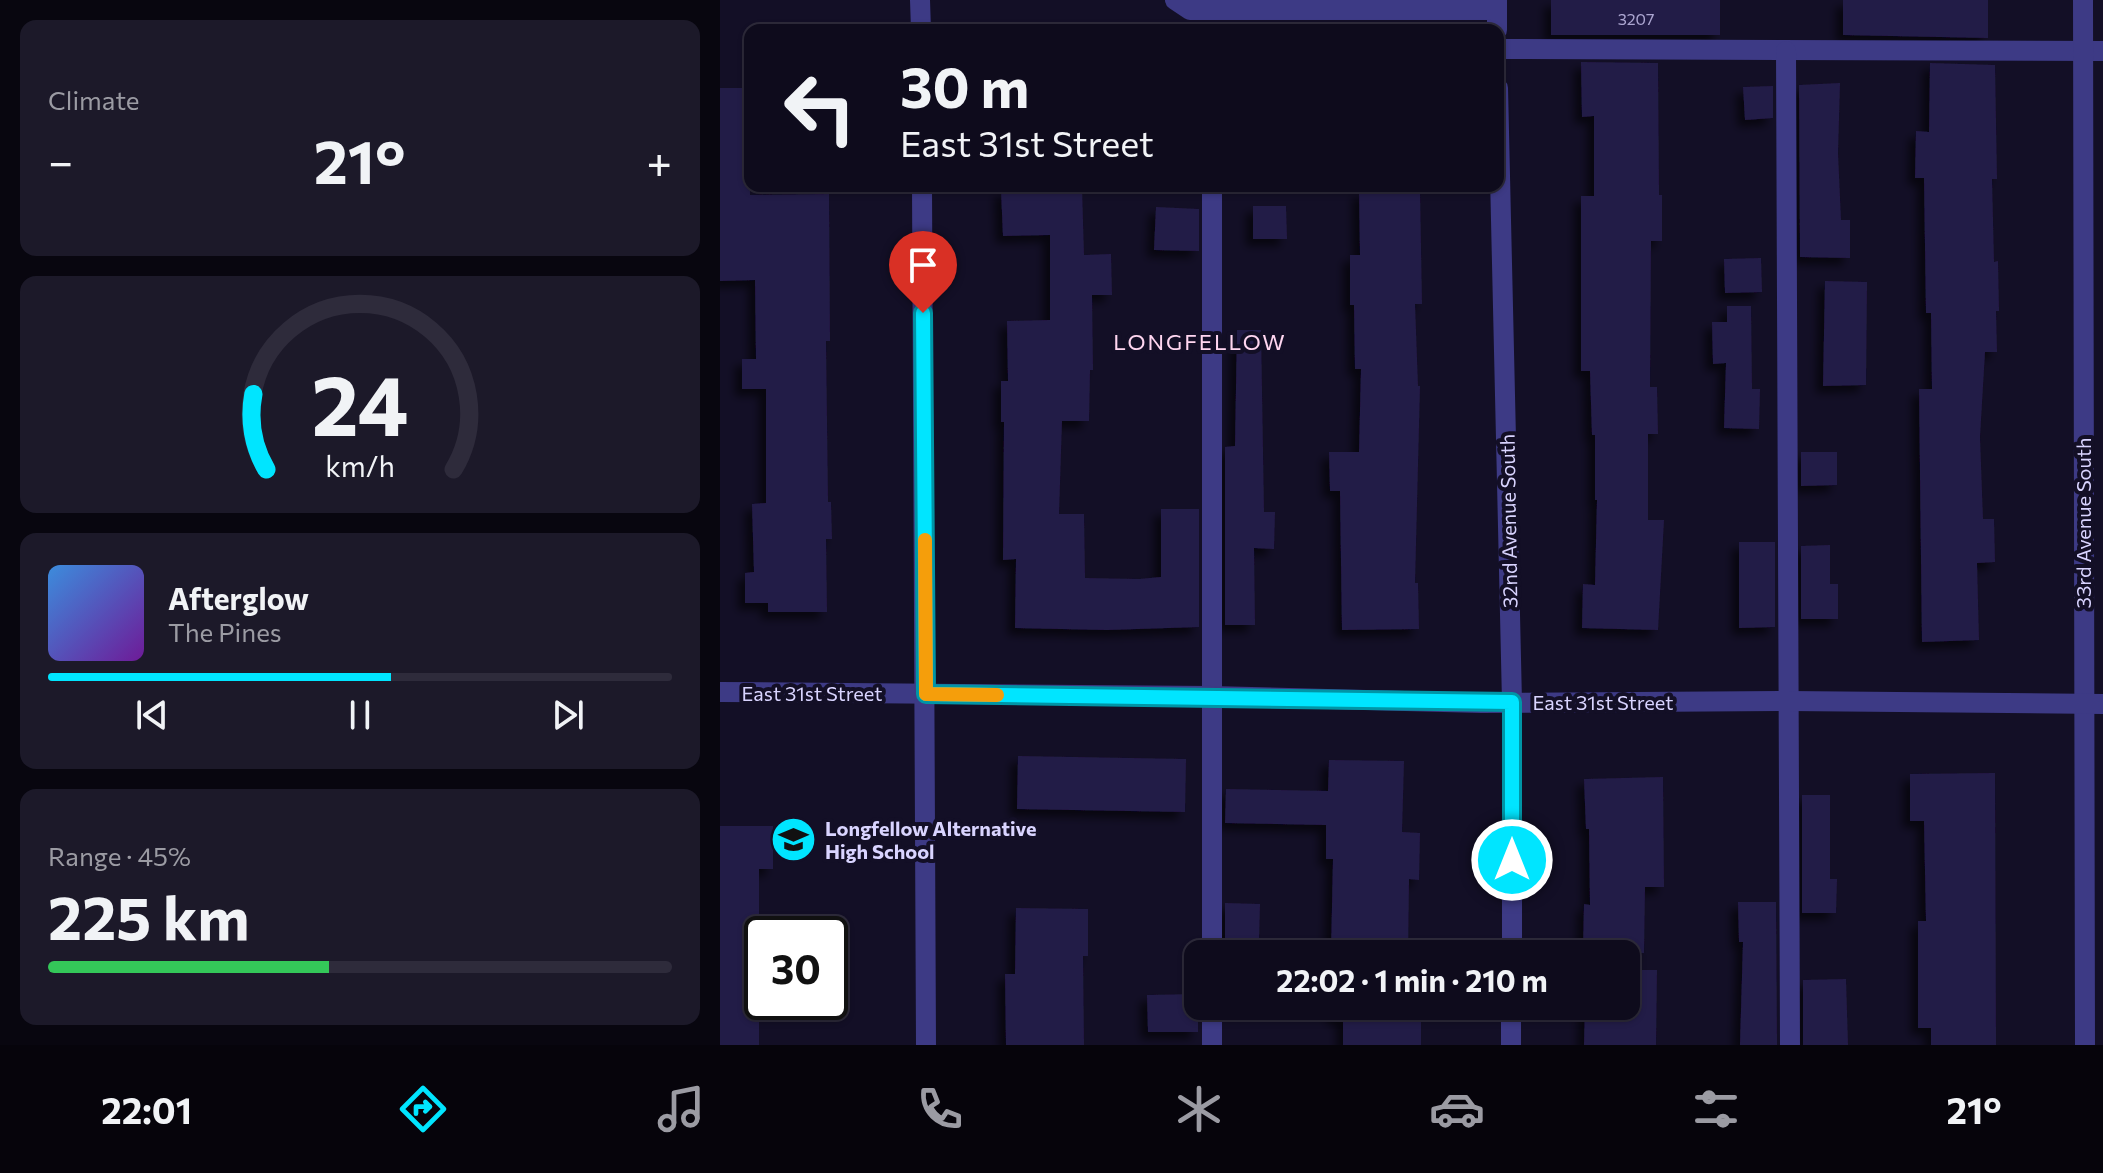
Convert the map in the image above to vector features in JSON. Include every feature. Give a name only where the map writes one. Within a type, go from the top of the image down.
[{"type":"street","points":[[920,0],[921,24]]},
{"type":"street","points":[[1175,0],[1190,10],[1497,13]]},
{"type":"street","name":"33rd Avenue South","points":[[2083,0],[2093,51],[2093,703],[2085,1045]]},
{"type":"street","points":[[1504,49],[2093,51]]},
{"type":"street","points":[[1786,51],[1790,1045]]},
{"type":"street","points":[[922,192],[926,1045]]},
{"type":"street","points":[[1212,192],[1212,940]]},
{"type":"street","name":"32nd Avenue South","points":[[1500,192],[1512,702],[1512,940]]},
{"type":"street","name":"East 31st Street","points":[[720,692],[1512,702],[2093,703]]},
{"type":"street","points":[[1212,1020],[1212,1045]]},
{"type":"street","points":[[1511,1020],[1511,1045]]},
{"type":"building","points":[[1551,0],[1720,0],[1720,35],[1551,35]]},
{"type":"building","points":[[1843,0],[1988,0],[1988,38],[1843,35]]},
{"type":"building","points":[[1581,62],[1658,63],[1662,241],[1651,241],[1650,387],[1657,387],[1658,434],[1648,434],[1648,520],[1664,520],[1658,630],[1582,628],[1583,584],[1595,585],[1597,500],[1590,371],[1581,371],[1581,196],[1594,196],[1594,116],[1582,117]]},
{"type":"building","points":[[1930,63],[1995,65],[1997,179],[1992,179],[1999,311],[1996,311],[1997,352],[1985,352],[1980,437],[1983,519],[1994,519],[1995,562],[1977,563],[1979,640],[1922,642],[1919,389],[1932,389],[1931,313],[1926,313],[1924,178],[1915,178],[1916,131],[1929,132]]},
{"type":"building","points":[[1840,83],[1838,153],[1841,220],[1850,220],[1850,258],[1800,257],[1799,85]]},
{"type":"building","points":[[1773,86],[1773,118],[1745,120],[1743,87]]},
{"type":"building","points":[[720,88],[744,88],[744,192],[750,192],[750,195],[829,194],[830,341],[826,341],[828,502],[831,502],[832,539],[826,539],[827,612],[768,612],[768,603],[745,603],[745,573],[754,572],[752,504],[766,503],[766,389],[742,389],[742,359],[756,359],[755,280],[720,281]]},
{"type":"building","points":[[1001,192],[1082,192],[1084,255],[1111,254],[1112,295],[1092,295],[1093,370],[1090,370],[1089,421],[1062,421],[1059,514],[1084,514],[1085,578],[1139,579],[1161,577],[1161,509],[1199,509],[1199,627],[1107,630],[1015,628],[1016,559],[1003,560],[1004,422],[1001,422],[1001,381],[1008,381],[1007,321],[1050,320],[1050,235],[1003,236]]},
{"type":"building","points":[[1359,192],[1420,192],[1422,304],[1415,304],[1420,386],[1415,583],[1418,583],[1419,629],[1342,630],[1340,491],[1330,491],[1329,452],[1359,452],[1361,369],[1355,369],[1350,255],[1360,255]]},
{"type":"building","points":[[1253,206],[1286,206],[1287,239],[1253,239]]},
{"type":"building","points":[[1156,207],[1199,209],[1199,251],[1154,250]]},
{"type":"building","points":[[1761,258],[1762,292],[1725,293],[1724,259]]},
{"type":"building","points":[[1825,281],[1867,282],[1866,385],[1823,386]]},
{"type":"building","points":[[1727,306],[1751,306],[1752,389],[1760,389],[1759,429],[1724,428],[1726,363],[1713,364],[1712,322],[1727,322]]},
{"type":"building","points":[[1237,330],[1261,330],[1264,512],[1275,512],[1274,549],[1254,548],[1255,625],[1225,625],[1225,447],[1235,446]]},
{"type":"building","points":[[1801,452],[1837,452],[1837,485],[1801,486]]},
{"type":"building","points":[[1739,542],[1775,542],[1775,627],[1739,628]]},
{"type":"building","points":[[1830,545],[1830,584],[1838,584],[1838,619],[1801,619],[1801,546]]},
{"type":"building","points":[[1018,756],[1186,759],[1185,812],[1017,809]]},
{"type":"building","points":[[1329,760],[1404,761],[1402,832],[1420,833],[1419,880],[1409,879],[1408,940],[1331,940],[1333,859],[1326,859],[1326,825],[1225,823],[1226,789],[1328,791]]},
{"type":"building","points":[[1995,773],[1996,1045],[1931,1045],[1931,1028],[1918,1028],[1918,921],[1926,921],[1924,821],[1910,821],[1910,774]]},
{"type":"building","points":[[1663,777],[1664,887],[1645,887],[1644,953],[1640,953],[1640,940],[1583,940],[1584,904],[1590,905],[1589,829],[1586,829],[1584,779]]},
{"type":"building","points":[[1802,795],[1830,795],[1830,879],[1837,879],[1836,913],[1802,913]]},
{"type":"building","points":[[720,826],[773,826],[773,869],[759,869],[759,916],[744,916],[744,1020],[759,1020],[759,1045],[720,1045]]},
{"type":"building","points":[[1738,902],[1776,902],[1777,1045],[1740,1045],[1743,942],[1739,942]]},
{"type":"building","points":[[1225,903],[1260,904],[1259,940],[1225,940]]},
{"type":"building","points":[[1016,908],[1088,909],[1088,956],[1083,956],[1084,1045],[1006,1045],[1005,974],[1015,974]]},
{"type":"building","points":[[1640,970],[1657,970],[1656,1045],[1584,1045],[1585,1020],[1640,1020]]},
{"type":"building","points":[[1846,979],[1848,1045],[1803,1045],[1803,980]]},
{"type":"building","points":[[1184,994],[1184,1020],[1198,1020],[1198,1032],[1148,1032],[1147,995]]},
{"type":"building","points":[[1343,1020],[1421,1020],[1421,1045],[1343,1045]]},
{"type":"slow traffic","points":[[925,540],[926,694],[997,695]]},
{"type":"place","name":"Longfellow Alternative High School","points":[[794,839]]},
{"type":"district","name":"LONGFELLOW","points":[[1200,341]]},
{"type":"route","points":[[923,313],[926,694],[1512,702],[1512,860]]}]
